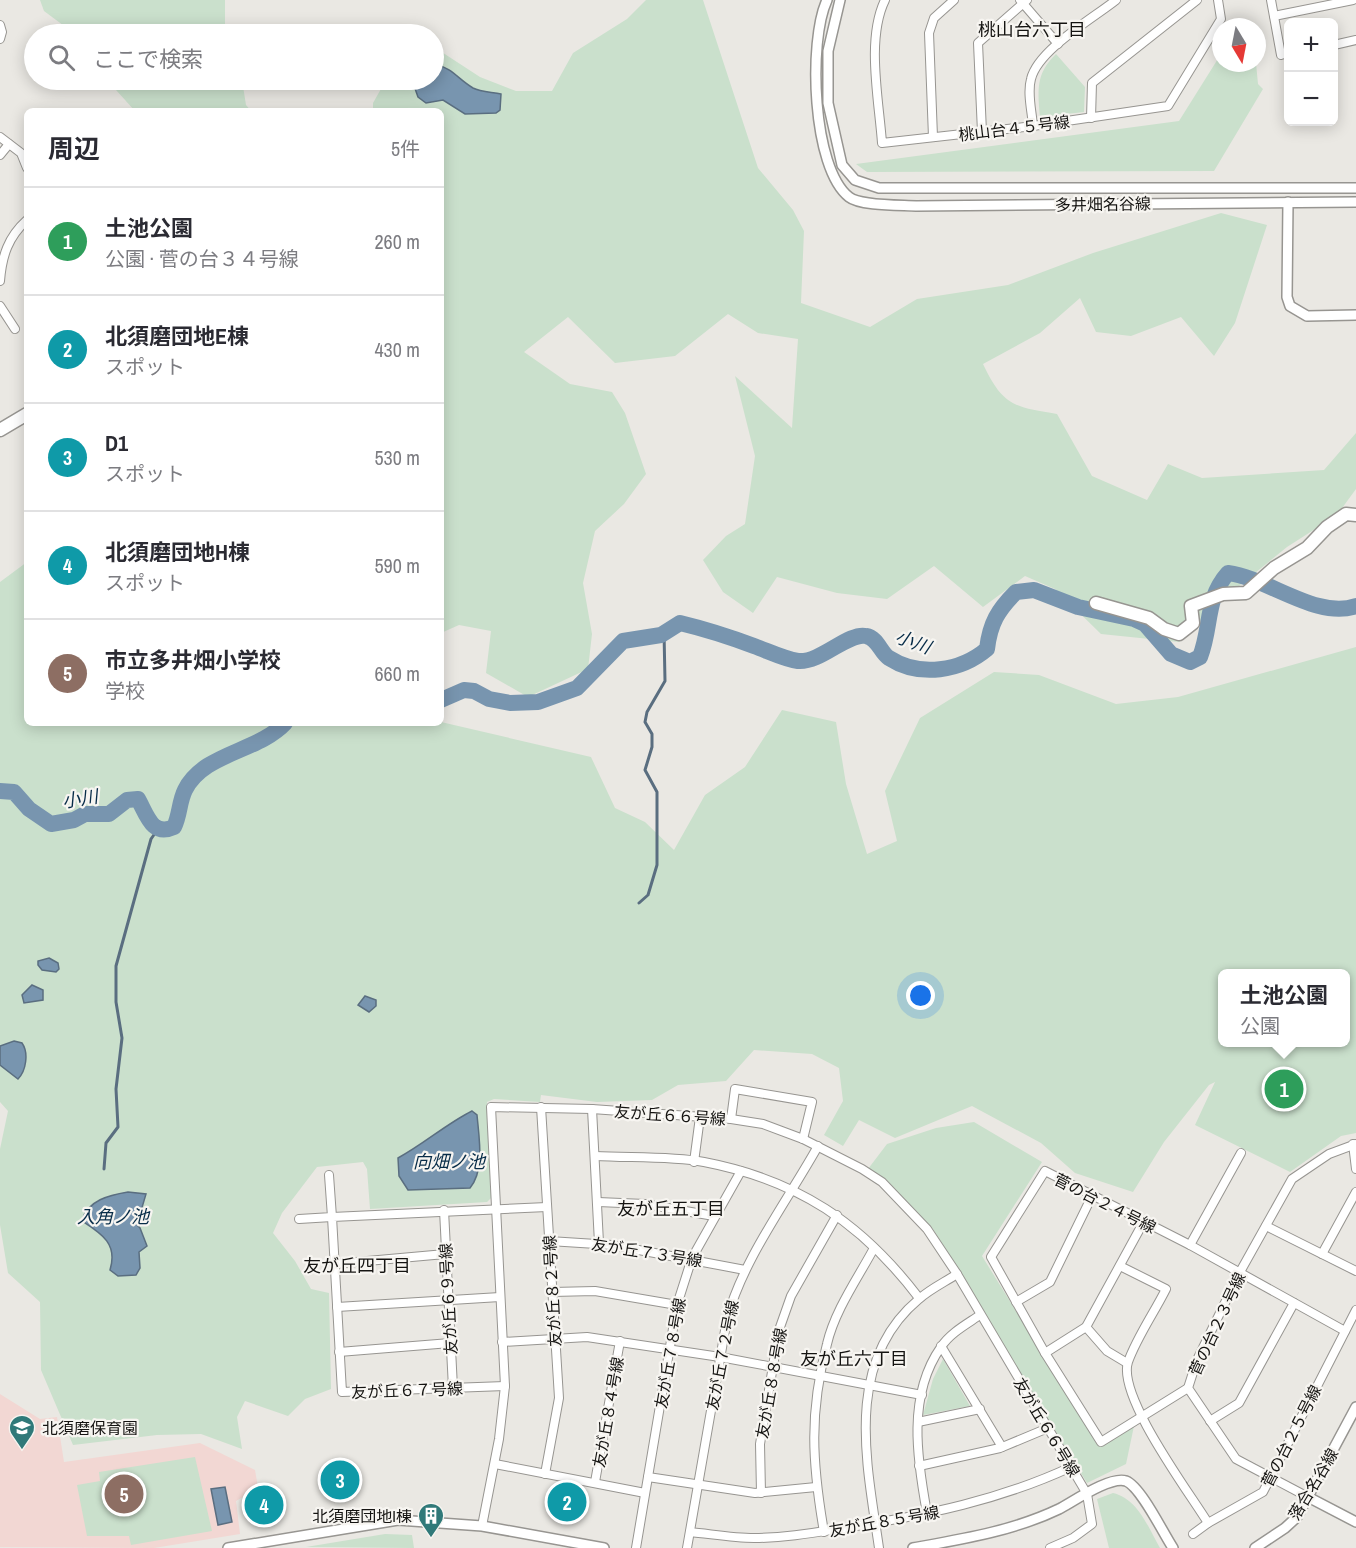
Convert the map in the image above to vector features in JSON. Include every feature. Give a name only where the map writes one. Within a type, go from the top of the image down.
[{"type":"main road","points":[[0,430],[24,416]]},
{"type":"main road","points":[[1096,603],[1149,618],[1164,629],[1179,634],[1193,623],[1191,606],[1211,598],[1245,593],[1266,575],[1307,548],[1328,527],[1346,514],[1356,515]]},
{"type":"street","name":"多井畑名谷線","points":[[827,0],[814,72],[817,103],[828,163],[837,187],[851,199],[916,206],[1356,202]]},
{"type":"street","name":"多井畑名谷線","points":[[840,0],[828,51],[828,103],[842,165],[855,180],[879,188],[1356,188]]},
{"type":"street","name":"桃山台４５号線","points":[[885,0],[878,20],[875,43],[882,143],[1033,126],[1168,106],[1221,18],[1218,0]]},
{"type":"street","points":[[933,137],[929,33],[934,18],[954,0]]},
{"type":"street","points":[[1033,126],[1030,82],[1035,66],[1058,44],[1116,0]]},
{"type":"street","points":[[1091,117],[1092,83],[1197,0]]},
{"type":"street","points":[[1271,0],[1281,55],[1284,54]]},
{"type":"street","points":[[1274,16],[1353,0]]},
{"type":"street","points":[[982,132],[978,43],[1023,1],[1058,44]]},
{"type":"street","points":[[1338,44],[1356,40]]},
{"type":"street","points":[[0,137],[21,153],[24,160]]},
{"type":"street","points":[[0,155],[9,144]]},
{"type":"street","points":[[1288,202],[1287,297],[1290,306],[1306,316],[1356,315]]},
{"type":"street","points":[[0,281],[2,261],[11,237],[24,223]]},
{"type":"street","points":[[0,306],[15,329]]},
{"type":"street","points":[[731,1119],[735,1089],[812,1102],[803,1139]]},
{"type":"street","name":"友が丘６６号線","points":[[482,1526],[495,1464],[505,1386],[491,1107],[592,1109],[731,1119],[763,1125],[818,1146],[882,1182],[927,1229],[957,1274],[1087,1494]]},
{"type":"street","name":"友が丘８２号線","points":[[541,1107],[559,1398],[545,1474]]},
{"type":"street","points":[[592,1109],[599,1244]]},
{"type":"street","points":[[694,1162],[700,1117]]},
{"type":"street","points":[[1355,1144],[1356,1169]]},
{"type":"street","name":"菅の台２３号線","points":[[1308,1497],[1236,1459],[1188,1388],[1197,1360],[1240,1272],[1292,1179],[1329,1154],[1355,1144]]},
{"type":"street","name":"友が丘７２号線","points":[[687,1548],[720,1357],[734,1292],[818,1146]]},
{"type":"street","points":[[1190,1245],[1241,1153]]},
{"type":"street","points":[[595,1156],[694,1162],[741,1171],[794,1189],[837,1215],[896,1268],[919,1298]]},
{"type":"street","name":"友が丘７８号線","points":[[636,1548],[677,1305],[692,1258],[741,1171]]},
{"type":"street","name":"菅の台２４号線","points":[[1188,1388],[1101,1442],[1045,1353],[991,1257],[1045,1171],[1190,1245],[1345,1331]]},
{"type":"street","name":"友が丘６７号線","points":[[329,1175],[342,1392],[505,1386]]},
{"type":"street","points":[[1322,1254],[1356,1192]]},
{"type":"street","points":[[1016,1302],[1050,1282],[1092,1196]]},
{"type":"street","points":[[598,1202],[645,1204],[714,1216]]},
{"type":"street","points":[[299,1219],[444,1210],[547,1207]]},
{"type":"street","name":"友が丘６９号線","points":[[444,1210],[453,1388]]},
{"type":"street","name":"友が丘８８号線","points":[[761,1493],[760,1444],[779,1330],[791,1296],[837,1215]]},
{"type":"street","points":[[1045,1353],[1086,1327],[1143,1223]]},
{"type":"street","points":[[1266,1226],[1356,1271]]},
{"type":"street","name":"友が丘７３号線","points":[[549,1241],[599,1244],[692,1258],[745,1270]]},
{"type":"street","points":[[824,1532],[816,1487],[812,1426],[827,1343],[874,1248]]},
{"type":"street","points":[[334,1264],[445,1254]]},
{"type":"street","points":[[1120,1266],[1166,1289],[1127,1364],[1127,1381],[1142,1417],[1208,1523]]},
{"type":"street","points":[[879,1548],[864,1435],[869,1385],[878,1355],[894,1325],[919,1298],[957,1274]]},
{"type":"street","points":[[552,1292],[595,1291],[677,1305]]},
{"type":"street","points":[[337,1307],[500,1297]]},
{"type":"street","points":[[1210,1421],[1239,1403],[1294,1302]]},
{"type":"street","name":"菅の台２５号線","points":[[1193,1534],[1263,1492],[1356,1310]]},
{"type":"street","points":[[927,1513],[916,1437],[922,1395],[930,1368],[941,1346],[980,1315]]},
{"type":"street","points":[[1086,1327],[1107,1351],[1127,1364]]},
{"type":"street","points":[[502,1342],[554,1337],[587,1337],[620,1341],[671,1351],[720,1357],[922,1395]]},
{"type":"street","name":"友が丘８４号線","points":[[595,1482],[620,1341]]},
{"type":"street","points":[[339,1352],[450,1343]]},
{"type":"street","points":[[941,1346],[1002,1447]]},
{"type":"street","name":"落合名谷線","points":[[1255,1548],[1297,1517],[1356,1407]]},
{"type":"street","points":[[918,1422],[980,1409]]},
{"type":"street","points":[[919,1466],[1002,1447],[1048,1428]]},
{"type":"street","points":[[495,1464],[645,1493]]},
{"type":"street","name":"友が丘８５号線","points":[[690,1532],[754,1538],[824,1532],[979,1503],[1027,1487],[1071,1467]]},
{"type":"street","points":[[648,1477],[698,1486],[761,1493],[816,1487]]},
{"type":"street","points":[[913,1548],[998,1531],[1030,1521],[1114,1481],[1129,1483],[1138,1492],[1173,1548]]},
{"type":"street","points":[[1050,1548],[1073,1538],[1092,1524],[1087,1494]]},
{"type":"street","points":[[1308,1497],[1356,1522]]},
{"type":"street","points":[[228,1548],[398,1520],[482,1526],[604,1548]]},
{"type":"shaded area","points":[[0,1394],[40,1419],[57,1417],[64,1462],[200,1443],[255,1470],[258,1488],[236,1501],[240,1534],[154,1548],[0,1547]]},
{"type":"green space","points":[[40,0],[225,0],[225,24],[62,24],[44,11]]},
{"type":"green space","points":[[646,0],[703,0],[758,168],[793,210],[804,231],[801,303],[870,327],[917,299],[1008,285],[1093,253],[1221,213],[1267,225],[1235,323],[1214,356],[1181,317],[1131,336],[1096,332],[1080,298],[1040,333],[983,364],[997,389],[1011,402],[1030,409],[1057,414],[1092,476],[1147,500],[1168,464],[1202,478],[1324,470],[1356,433],[1356,489],[1337,515],[1287,547],[1218,603],[1179,642],[1101,634],[1055,589],[1025,576],[983,607],[934,566],[887,599],[837,593],[777,577],[753,613],[723,592],[703,560],[726,536],[745,524],[755,456],[735,376],[792,428],[798,339],[758,333],[728,314],[675,356],[615,363],[568,317],[524,352],[570,384],[612,392],[625,413],[646,474],[624,504],[595,531],[583,583],[592,634],[588,669],[528,697],[486,673],[491,631],[459,625],[444,632],[444,108],[373,108],[373,103],[380,90],[444,90],[444,54],[480,77],[516,91],[552,91],[573,53],[627,19]]},
{"type":"green space","points":[[1056,54],[1085,87],[1084,112],[1040,117],[1039,83],[1044,69]]},
{"type":"green space","points":[[1212,68],[1212,72],[1257,72],[1258,84],[1263,89],[1214,171],[867,172],[856,164],[1179,121]]},
{"type":"green space","points":[[116,90],[244,90],[248,108],[132,108]]},
{"type":"green space","points":[[24,564],[24,726],[444,726],[444,723],[591,757],[615,808],[645,822],[674,850],[705,795],[745,767],[782,710],[836,722],[846,784],[867,854],[897,841],[885,791],[920,718],[994,672],[1039,675],[1116,704],[1178,697],[1356,647],[1356,1133],[1341,1136],[1290,1172],[1195,1125],[1215,1082],[1209,1085],[1164,1142],[1133,1192],[1075,1173],[1041,1143],[972,1106],[895,1138],[859,1120],[843,1146],[824,1135],[843,1101],[839,1068],[812,1054],[754,1050],[726,1081],[678,1085],[652,1100],[597,1102],[541,1095],[540,1102],[494,1099],[487,1102],[492,1197],[487,1202],[370,1209],[367,1169],[363,1162],[317,1167],[282,1213],[273,1233],[295,1261],[311,1289],[329,1293],[331,1389],[305,1399],[288,1416],[245,1401],[237,1417],[242,1449],[201,1434],[157,1435],[73,1445],[41,1370],[40,1302],[8,1273],[0,1225],[0,1149],[8,1111],[0,1102],[0,582]]},
{"type":"green space","points":[[974,1122],[1042,1162],[982,1256],[1100,1447],[1134,1426],[1126,1464],[1087,1483],[933,1229],[868,1169],[887,1144],[936,1128]]},
{"type":"green space","points":[[943,1359],[970,1406],[923,1415],[933,1379]]},
{"type":"green space","points":[[195,1457],[212,1531],[131,1545],[129,1536],[87,1536],[77,1485],[100,1481],[99,1472]]},
{"type":"green space","points":[[1113,1493],[1122,1496],[1136,1508],[1160,1548],[1109,1548],[1097,1499]]},
{"type":"green space","points":[[385,1534],[412,1535],[414,1548],[306,1547]]},
{"type":"water","points":[[444,68],[473,88],[501,94],[500,110],[496,113],[465,114],[443,100],[426,103],[418,97],[416,90],[444,90]]},
{"type":"water","points":[[49,958],[58,963],[59,969],[56,972],[42,970],[38,965],[38,961]]},
{"type":"water","points":[[32,985],[43,990],[43,1000],[24,1003],[22,995]]},
{"type":"water","points":[[365,996],[376,1000],[376,1006],[369,1012],[358,1005]]},
{"type":"water","points":[[14,1041],[22,1043],[26,1057],[25,1067],[18,1079],[0,1065],[0,1046]]},
{"type":"water","name":"向畑ノ池","points":[[472,1111],[477,1115],[480,1153],[478,1172],[470,1188],[408,1190],[399,1176],[398,1158]]},
{"type":"water","name":"入角ノ池","points":[[128,1192],[146,1194],[141,1211],[133,1221],[140,1228],[147,1246],[139,1252],[140,1268],[136,1275],[118,1276],[110,1270],[112,1253],[110,1246],[102,1235],[82,1221],[94,1203]]},
{"type":"water","points":[[225,1487],[232,1522],[218,1525],[211,1489]]},
{"type":"waterway","name":"小川","points":[[444,699],[464,690],[474,691],[489,699],[510,703],[538,702],[577,688],[623,641],[661,635],[680,623],[727,636],[798,661],[816,657],[851,638],[866,636],[873,639],[889,658],[901,664],[927,670],[953,667],[977,657],[987,649],[990,632],[996,618],[1016,592],[1034,590],[1078,607],[1134,619],[1145,624],[1171,654],[1190,662],[1200,657],[1212,603],[1228,573],[1243,576],[1309,603],[1341,609],[1356,606]]},
{"type":"waterway","points":[[639,903],[648,895],[657,865],[657,792],[645,770],[652,747],[652,734],[645,722],[647,712],[665,681],[664,632]]},
{"type":"waterway","name":"小川","points":[[0,791],[14,792],[29,809],[51,824],[74,820],[85,814],[109,814],[127,800],[138,799],[151,823],[160,829],[167,829],[174,827],[185,790],[204,768],[274,733],[282,726]]},
{"type":"waterway","points":[[104,1169],[106,1143],[118,1127],[116,1089],[122,1038],[116,1002],[116,966],[151,839],[158,829]]},
{"type":"place","name":"土池公園","points":[[1284,1089]]},
{"type":"place","name":"北須磨保育園","points":[[22,1451]]},
{"type":"place","name":"D1","points":[[340,1480]]},
{"type":"place","name":"市立多井畑小学校","points":[[124,1494]]},
{"type":"place","name":"北須磨団地E棟","points":[[567,1502]]},
{"type":"place","name":"北須磨団地H棟","points":[[264,1505]]},
{"type":"place","name":"北須磨団地I棟","points":[[431,1539]]},
{"type":"district","name":"桃山台六丁目","points":[[1032,30]]},
{"type":"district","name":"友が丘五丁目","points":[[671,1209]]},
{"type":"district","name":"友が丘四丁目","points":[[357,1266]]},
{"type":"district","name":"友が丘六丁目","points":[[854,1359]]}]
